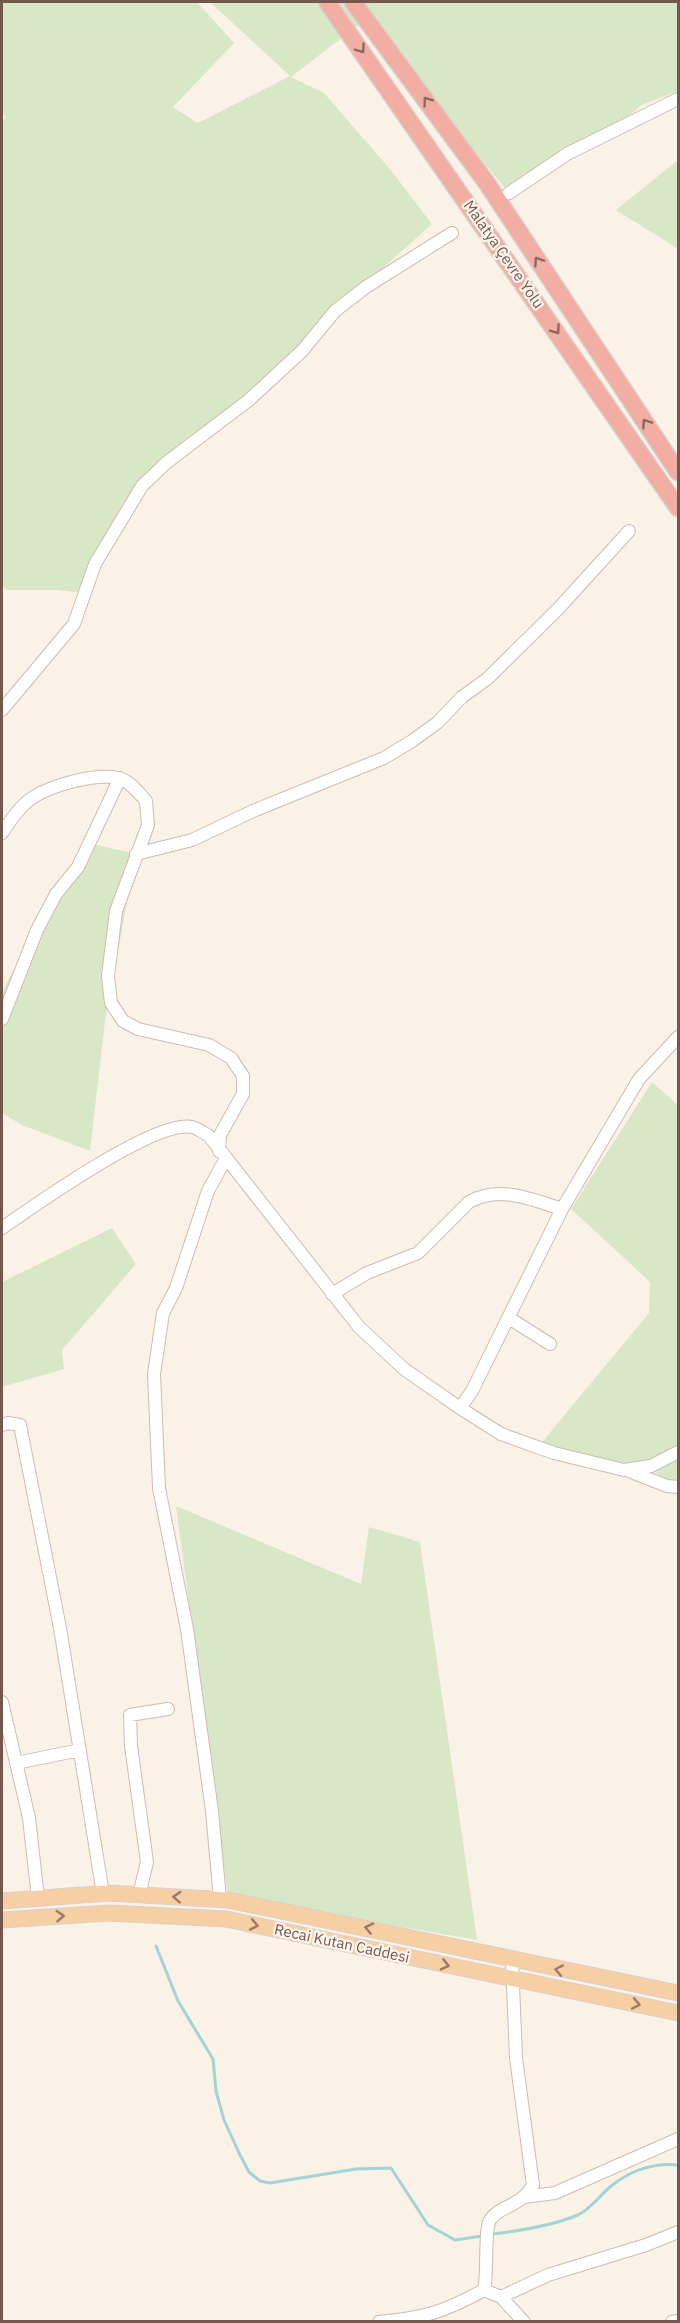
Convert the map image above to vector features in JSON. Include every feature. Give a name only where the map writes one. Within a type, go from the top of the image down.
[{"type":"highway","name":"Malatya Çevre Yolu","points":[[327,2],[678,508]]},
{"type":"highway","name":"Malatya Çevre Yolu","points":[[353,2],[486,182],[678,472]]},
{"type":"main road","name":"Recai Kutan Caddesi","points":[[2,1900],[103,1894],[220,1899],[678,1993]]},
{"type":"main road","name":"Recai Kutan Caddesi","points":[[2,1920],[110,1913],[226,1919],[678,2013]]},
{"type":"street","points":[[509,193],[567,154],[678,99]]},
{"type":"street","points":[[2,710],[74,624],[95,564],[122,514],[142,486],[166,463],[249,400],[302,351],[335,310],[366,287],[452,233]]},
{"type":"street","points":[[136,854],[192,840],[253,811],[384,758],[412,741],[437,723],[462,697],[487,679],[558,609],[629,531]]},
{"type":"street","points":[[2,833],[12,818],[32,798],[98,777],[120,778],[146,801],[148,825],[116,912],[108,976],[111,1003],[123,1021],[138,1029],[209,1045],[231,1058],[243,1076],[243,1094],[220,1135],[222,1156],[208,1191],[180,1278],[163,1314],[154,1374],[161,1506],[181,1585],[188,1629],[212,1811],[220,1899]]},
{"type":"street","points":[[2,1019],[37,930],[56,894],[78,867],[120,778]]},
{"type":"street","points":[[460,1408],[472,1391],[562,1209],[639,1079],[678,1037]]},
{"type":"street","points":[[2,1228],[135,1142],[170,1129],[192,1127],[211,1130],[225,1125]]},
{"type":"street","points":[[192,1127],[208,1136],[222,1156],[255,1192],[359,1327],[404,1369],[501,1434],[554,1453],[624,1470],[649,1477],[667,1486],[678,1487]]},
{"type":"street","points":[[332,1293],[367,1273],[418,1253],[469,1202],[479,1197],[490,1193],[519,1195],[562,1209]]},
{"type":"street","points":[[509,1318],[550,1344]]},
{"type":"street","points":[[2,1425],[8,1423],[20,1425],[60,1628],[103,1894]]},
{"type":"street","points":[[624,1470],[651,1466],[678,1452]]},
{"type":"street","points":[[2,1702],[4,1726],[16,1763],[28,1818],[38,1898]]},
{"type":"street","points":[[139,1895],[147,1862],[131,1746],[130,1715],[168,1708]]},
{"type":"street","points":[[16,1763],[80,1750]]},
{"type":"street","points":[[484,2290],[488,2227],[491,2218],[524,2197],[533,2185],[516,2058],[512,1960]]},
{"type":"street","points":[[524,2197],[555,2193],[678,2139]]},
{"type":"street","points":[[501,2297],[548,2275],[645,2245],[678,2232]]},
{"type":"street","points":[[484,2290],[501,2297],[524,2322]]},
{"type":"street","points":[[379,2322],[425,2317],[448,2309],[484,2290]]},
{"type":"street","points":[[672,2322],[678,2321]]},
{"type":"green space","points":[[2,2],[197,2],[234,43],[173,107],[198,123],[290,76],[210,2],[678,2],[678,91],[642,105],[605,135],[509,193],[366,19],[291,77],[324,93],[390,169],[432,224],[335,311],[302,351],[142,486],[83,593],[57,590],[6,590],[2,584],[2,122],[6,117],[2,113]]},
{"type":"green space","points":[[678,160],[678,249],[616,210]]},
{"type":"green space","points":[[89,843],[136,854],[105,1021],[90,1151],[22,1125],[2,1113],[2,991],[56,894]]},
{"type":"green space","points":[[652,1082],[678,1105],[678,1487],[667,1486],[651,1466],[624,1470],[538,1447],[649,1313],[650,1282],[571,1209]]},
{"type":"green space","points":[[112,1228],[136,1264],[62,1350],[64,1369],[2,1387],[2,1282]]},
{"type":"green space","points":[[176,1506],[361,1584],[369,1527],[420,1542],[477,1940],[228,1897]]},
{"type":"waterway","points":[[156,1946],[178,2001],[213,2059],[216,2091],[224,2120],[249,2172],[260,2181],[270,2183],[356,2169],[391,2168],[428,2225],[455,2240],[482,2236]]},
{"type":"waterway","points":[[492,2234],[568,2219],[591,2206],[625,2176],[651,2166],[678,2165]]}]
